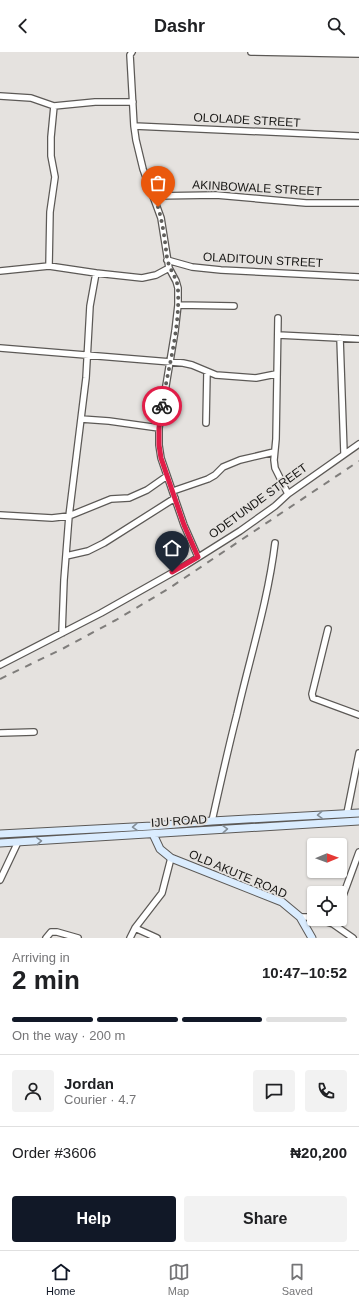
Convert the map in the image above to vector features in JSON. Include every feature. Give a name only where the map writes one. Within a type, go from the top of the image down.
[{"type":"main road","name":"IJU ROAD","points":[[0,834],[359,813]]},
{"type":"main road","name":"IJU ROAD","points":[[0,843],[359,821]]},
{"type":"main road","name":"OLD AKUTE ROAD","points":[[153,834],[160,849],[171,858],[282,902],[300,917],[312,938]]},
{"type":"street","points":[[132,52],[130,55],[134,126],[143,169],[161,218],[169,268],[178,288],[178,305],[159,428],[159,445],[161,458],[184,525],[198,557]]},
{"type":"street","points":[[251,52],[356,54]]},
{"type":"street","points":[[0,96],[31,98],[54,106],[95,102],[133,102]]},
{"type":"street","points":[[49,266],[50,212],[55,177],[51,156],[54,106]]},
{"type":"street","name":"OLOLADE STREET","points":[[134,126],[359,136]]},
{"type":"street","name":"AKINBOWALE STREET","points":[[154,196],[216,195],[306,203],[359,203]]},
{"type":"street","name":"OLADITOUN STREET","points":[[167,260],[192,267],[221,270],[359,277]]},
{"type":"street","points":[[0,271],[49,266],[142,278],[156,275],[169,268]]},
{"type":"street","points":[[62,633],[69,516],[86,378],[90,306],[96,273]]},
{"type":"street","points":[[178,305],[234,306]]},
{"type":"street","points":[[278,318],[276,439],[274,452],[275,468],[288,494]]},
{"type":"street","points":[[278,335],[359,339]]},
{"type":"street","points":[[340,338],[344,453]]},
{"type":"street","points":[[0,348],[88,354],[170,362],[192,365],[216,376],[256,378],[276,374]]},
{"type":"street","points":[[206,423],[208,372]]},
{"type":"street","points":[[81,419],[109,421],[159,428]]},
{"type":"street","name":"ODETUNDE STREET","points":[[0,665],[101,613],[198,557],[240,531],[344,453],[359,444]]},
{"type":"street","points":[[173,491],[208,479],[215,475],[223,467],[240,460],[274,452]]},
{"type":"street","points":[[0,515],[52,518],[69,516],[111,499],[129,498],[147,490],[167,476]]},
{"type":"street","points":[[66,556],[104,544],[175,498]]},
{"type":"street","points":[[212,821],[258,631],[275,543]]},
{"type":"street","points":[[328,629],[312,694],[313,698],[359,716]]},
{"type":"street","points":[[0,732],[34,732]]},
{"type":"street","points":[[347,813],[359,753]]},
{"type":"street","points":[[0,880],[18,842]]},
{"type":"street","points":[[347,886],[359,852]]},
{"type":"street","points":[[130,938],[135,928],[162,893],[171,858]]},
{"type":"street","points":[[300,917],[307,917]]},
{"type":"street","points":[[340,926],[353,938]]},
{"type":"street","points":[[135,928],[157,938]]},
{"type":"street","points":[[46,938],[51,932],[57,932],[78,938]]},
{"type":"railway","points":[[0,679],[64,648],[116,620],[168,589],[359,461]]},
{"type":"way so far","points":[[158,207],[165,240],[167,260],[178,288],[175,331],[162,406]]},
{"type":"route","points":[[162,406],[159,428],[161,458],[184,525],[198,557],[172,572]]}]
